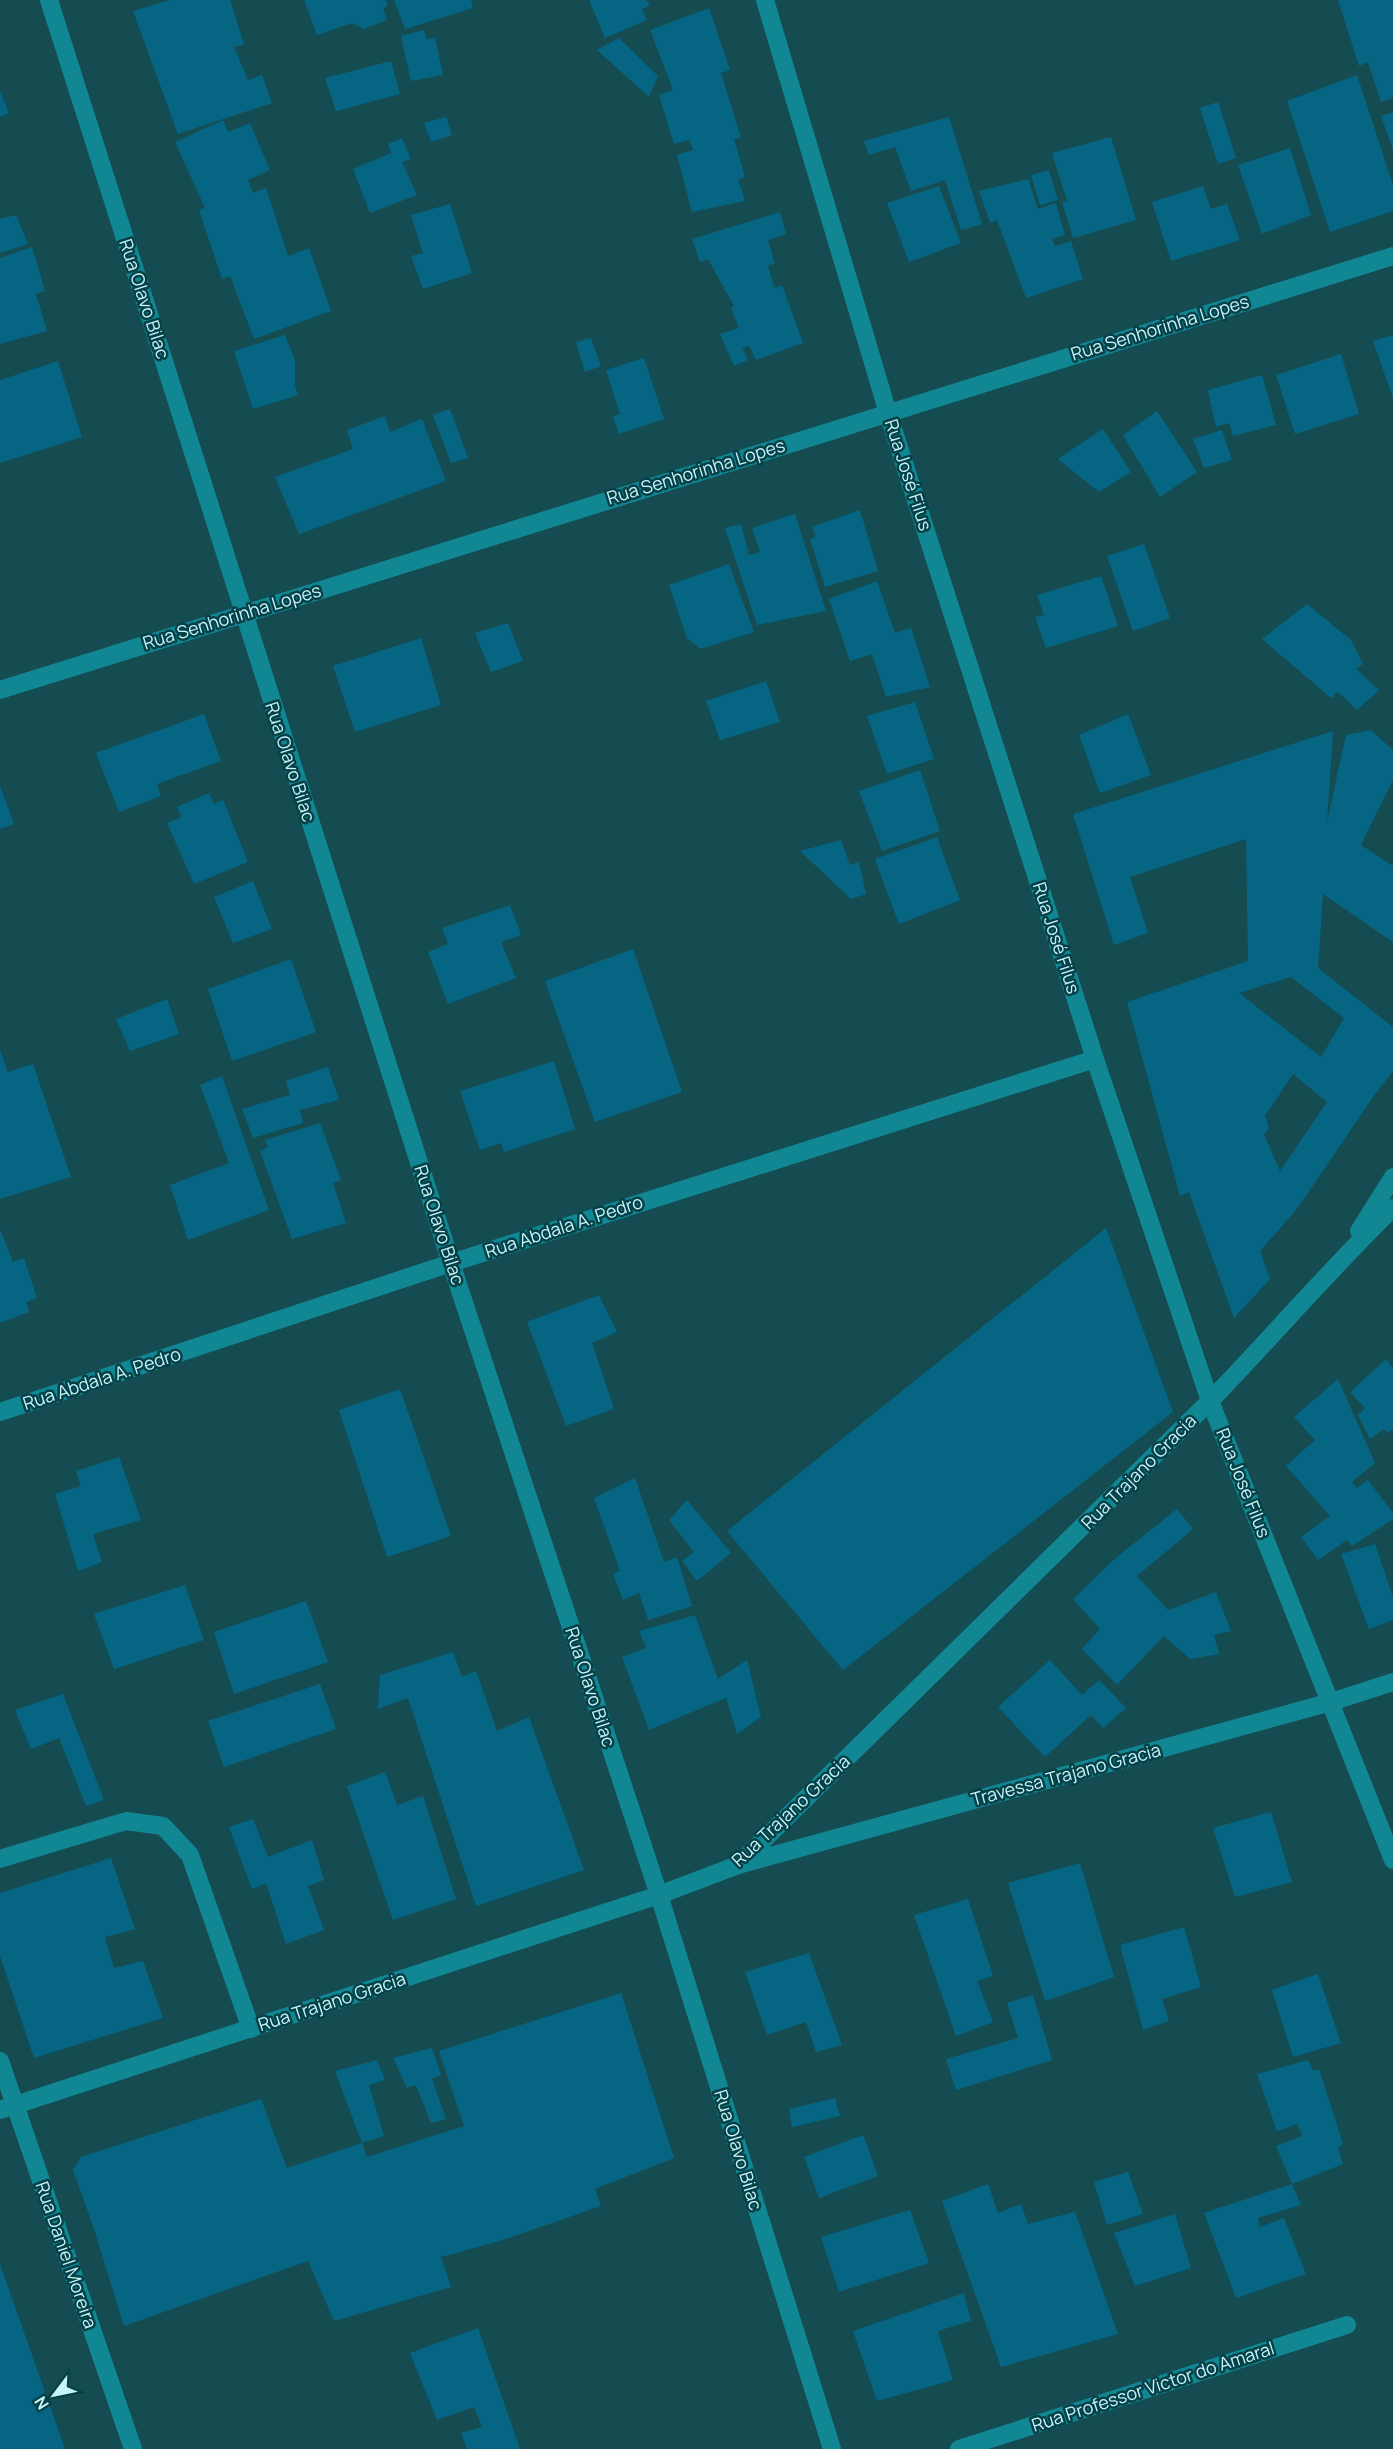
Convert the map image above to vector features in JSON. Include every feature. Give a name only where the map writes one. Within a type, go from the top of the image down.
[{"type":"street","name":"Rua Olavo Bilac","points":[[49,0],[451,1263],[659,1895],[832,2449]]},
{"type":"street","name":"Rua José Filus","points":[[765,0],[888,413],[1095,1059],[1210,1401],[1393,1860]]},
{"type":"street","name":"Rua Senhorinha Lopes","points":[[0,690],[1393,256]]},
{"type":"street","name":"Rua Abdala A. Pedro","points":[[0,1412],[451,1263],[1095,1059]]},
{"type":"street","name":"Rua Trajano Gracia","points":[[1342,1258],[1393,1177]]},
{"type":"street","name":"Rua Trajano Gracia","points":[[7,2108],[659,1895],[738,1865],[1210,1401],[1270,1340],[1342,1258],[1393,1208]]},
{"type":"street","name":"Travessa Trajano Gracia","points":[[738,1865],[1331,1702],[1393,1682]]},
{"type":"street","points":[[0,1859],[126,1821],[163,1826],[190,1855],[251,2028]]},
{"type":"street","name":"Rua Daniel Moreira","points":[[0,2061],[7,2108],[133,2449]]},
{"type":"street","name":"Rua Professor Victor do Amaral","points":[[959,2449],[1347,2325]]},
{"type":"building","points":[[170,0],[230,0],[244,44],[234,47],[248,80],[262,75],[272,103],[178,134],[133,11]]},
{"type":"building","points":[[304,0],[386,0],[388,6],[383,8],[387,20],[364,29],[352,23],[317,35]]},
{"type":"building","points":[[394,0],[471,0],[473,8],[405,29]]},
{"type":"building","points":[[589,0],[646,0],[650,5],[642,9],[647,20],[605,38]]},
{"type":"building","points":[[1338,0],[1393,0],[1393,98],[1381,102],[1368,62],[1359,66]]},
{"type":"building","points":[[709,8],[730,70],[721,73],[741,138],[734,139],[745,177],[738,179],[745,201],[692,212],[677,155],[693,150],[689,140],[674,144],[659,95],[673,90],[650,30]]},
{"type":"building","points":[[424,30],[426,39],[435,38],[443,75],[411,81],[401,36]]},
{"type":"building","points":[[619,38],[658,76],[649,97],[597,50]]},
{"type":"building","points":[[391,61],[400,94],[336,111],[325,78]]},
{"type":"building","points":[[1357,75],[1393,185],[1393,211],[1330,232],[1287,101]]},
{"type":"building","points":[[0,91],[9,113],[0,117]]},
{"type":"building","points":[[1218,102],[1236,158],[1218,164],[1200,108]]},
{"type":"building","points":[[1393,112],[1393,150],[1381,116]]},
{"type":"building","points":[[446,117],[452,135],[431,142],[424,123]]},
{"type":"building","points":[[949,117],[982,224],[961,230],[945,180],[911,191],[895,147],[869,155],[864,141]]},
{"type":"building","points":[[223,120],[228,132],[250,123],[270,170],[248,180],[253,193],[266,188],[288,256],[309,248],[331,311],[254,339],[230,276],[222,279],[199,210],[205,208],[175,142]]},
{"type":"building","points":[[1111,137],[1136,220],[1073,238],[1062,202],[1067,201],[1052,153]]},
{"type":"building","points":[[402,138],[411,159],[402,162],[417,195],[370,213],[353,169],[391,153],[388,144]]},
{"type":"building","points":[[1290,148],[1311,215],[1262,234],[1238,165]]},
{"type":"building","points":[[1049,170],[1058,200],[1040,205],[1031,175]]},
{"type":"building","points":[[1028,179],[1038,209],[1056,203],[1065,235],[1052,239],[1055,246],[1071,241],[1083,279],[1026,298],[997,220],[990,223],[979,191]]},
{"type":"building","points":[[939,186],[961,243],[909,262],[887,203]]},
{"type":"building","points":[[1203,186],[1211,209],[1227,204],[1240,240],[1171,261],[1152,202]]},
{"type":"building","points":[[450,204],[472,273],[423,289],[411,256],[423,253],[411,215]]},
{"type":"building","points":[[780,212],[786,234],[768,240],[775,264],[768,265],[774,288],[782,285],[803,343],[756,360],[749,346],[742,348],[748,360],[734,366],[720,334],[739,328],[731,308],[734,306],[708,259],[700,262],[692,239]]},
{"type":"building","points":[[16,215],[28,244],[0,253],[0,219]]},
{"type":"building","points":[[32,247],[45,291],[36,294],[47,331],[0,344],[0,258]]},
{"type":"building","points":[[285,335],[295,360],[295,386],[298,395],[253,409],[234,351]]},
{"type":"building","points":[[1393,335],[1393,398],[1373,341]]},
{"type":"building","points":[[591,338],[601,366],[585,372],[576,342]]},
{"type":"building","points":[[1341,354],[1359,414],[1295,434],[1276,375]]},
{"type":"building","points":[[644,358],[664,419],[619,434],[613,416],[620,414],[606,370]]},
{"type":"building","points":[[58,361],[82,437],[0,463],[0,380]]},
{"type":"building","points":[[1262,375],[1276,425],[1233,436],[1229,423],[1216,427],[1208,390]]},
{"type":"building","points":[[450,409],[468,458],[451,463],[433,415]]},
{"type":"building","points":[[1157,411],[1197,472],[1160,497],[1123,435]]},
{"type":"building","points":[[385,416],[390,432],[422,419],[446,481],[299,534],[275,477],[353,449],[347,430]]},
{"type":"building","points":[[1103,429],[1131,472],[1099,492],[1058,459]]},
{"type":"building","points":[[1222,430],[1232,460],[1204,468],[1193,439]]},
{"type":"building","points":[[860,510],[878,571],[825,587],[810,539],[816,537],[812,527]]},
{"type":"building","points":[[795,514],[826,611],[757,625],[725,528],[741,524],[749,555],[760,552],[752,528]]},
{"type":"building","points":[[1144,544],[1170,618],[1133,631],[1107,556]]},
{"type":"building","points":[[729,564],[754,632],[700,649],[687,638],[669,585]]},
{"type":"building","points":[[1101,576],[1118,626],[1046,648],[1035,617],[1044,615],[1037,595]]},
{"type":"building","points":[[877,581],[895,633],[911,628],[930,687],[886,697],[872,654],[850,661],[829,599]]},
{"type":"building","points":[[1307,604],[1351,640],[1363,664],[1356,669],[1379,690],[1357,710],[1338,692],[1331,698],[1262,639]]},
{"type":"building","points":[[508,623],[523,661],[491,672],[475,633]]},
{"type":"building","points":[[421,638],[441,705],[355,732],[333,666]]},
{"type":"building","points":[[766,681],[780,722],[720,740],[706,701]]},
{"type":"building","points":[[915,702],[934,759],[887,774],[867,716]]},
{"type":"building","points":[[204,714],[221,761],[157,784],[161,796],[119,812],[96,753]]},
{"type":"building","points":[[1128,714],[1151,775],[1100,793],[1079,735]]},
{"type":"building","points":[[1371,730],[1393,750],[1393,780],[1361,845],[1393,866],[1393,942],[1323,894],[1318,968],[1393,1027],[1393,1071],[1297,1209],[1260,1251],[1270,1279],[1234,1318],[1189,1192],[1180,1196],[1127,1002],[1248,961],[1246,839],[1130,877],[1148,933],[1114,945],[1073,814],[1333,731],[1327,822],[1346,735]],"holes":[[[1291,977],[1344,1018],[1321,1057],[1239,993]],[[1293,1074],[1327,1102],[1280,1171],[1264,1134],[1269,1128],[1265,1116]]]},
{"type":"building","points":[[920,770],[940,831],[882,851],[859,791]]},
{"type":"building","points":[[0,786],[14,824],[0,829]]},
{"type":"building","points":[[209,793],[214,804],[223,800],[248,862],[194,884],[167,823],[182,817],[177,807]]},
{"type":"building","points":[[937,837],[960,900],[899,924],[875,859]]},
{"type":"building","points":[[841,840],[850,865],[859,862],[866,894],[851,899],[800,851]]},
{"type":"building","points":[[253,881],[272,929],[233,943],[214,897]]},
{"type":"building","points":[[510,905],[521,935],[501,942],[516,978],[448,1004],[428,952],[448,944],[442,928]]},
{"type":"building","points":[[633,949],[682,1092],[595,1122],[545,981]]},
{"type":"building","points":[[291,959],[316,1032],[232,1061],[208,989]]},
{"type":"building","points":[[167,999],[179,1034],[130,1051],[116,1019]]},
{"type":"building","points":[[0,1050],[8,1072],[33,1064],[71,1177],[0,1199]]},
{"type":"building","points":[[554,1061],[575,1129],[504,1152],[501,1143],[480,1150],[460,1091]]},
{"type":"building","points":[[328,1067],[339,1100],[300,1110],[303,1123],[253,1138],[242,1109],[290,1095],[286,1081]]},
{"type":"building","points":[[222,1076],[269,1210],[188,1240],[170,1185],[229,1163],[200,1085]]},
{"type":"building","points":[[320,1123],[341,1180],[333,1183],[346,1223],[292,1239],[260,1151],[268,1147],[265,1140]]},
{"type":"building","points":[[1106,1228],[1173,1412],[843,1670],[727,1531]]},
{"type":"building","points":[[0,1229],[13,1262],[24,1258],[37,1298],[26,1302],[29,1312],[0,1323]]},
{"type":"building","points":[[599,1295],[617,1332],[592,1343],[614,1409],[566,1426],[527,1322]]},
{"type":"building","points":[[1386,1359],[1393,1368],[1393,1429],[1388,1433],[1384,1429],[1370,1439],[1358,1415],[1365,1408],[1350,1392]]},
{"type":"building","points":[[1338,1379],[1375,1463],[1352,1482],[1357,1488],[1368,1480],[1393,1513],[1393,1519],[1352,1546],[1347,1540],[1318,1560],[1301,1537],[1330,1516],[1286,1466],[1315,1440],[1294,1417]]},
{"type":"building","points":[[400,1389],[451,1536],[387,1557],[339,1410]]},
{"type":"building","points":[[119,1457],[141,1520],[93,1534],[102,1562],[78,1571],[55,1494],[81,1486],[76,1471]]},
{"type":"building","points":[[635,1478],[664,1562],[677,1557],[692,1606],[648,1620],[639,1593],[623,1600],[613,1574],[620,1571],[594,1498]]},
{"type":"building","points":[[687,1500],[731,1553],[697,1581],[682,1561],[694,1552],[669,1520]]},
{"type":"building","points":[[1177,1509],[1193,1529],[1137,1576],[1168,1610],[1216,1592],[1231,1631],[1214,1635],[1219,1654],[1190,1659],[1164,1636],[1117,1685],[1082,1649],[1100,1629],[1073,1599],[1118,1556]]},
{"type":"building","points":[[1375,1544],[1393,1597],[1393,1620],[1369,1629],[1341,1554]]},
{"type":"building","points":[[185,1585],[204,1640],[114,1669],[94,1614]]},
{"type":"building","points":[[306,1601],[328,1662],[234,1694],[214,1632]]},
{"type":"building","points":[[695,1615],[718,1679],[747,1660],[761,1717],[737,1734],[726,1698],[649,1730],[622,1657],[646,1648],[639,1631]]},
{"type":"building","points":[[453,1652],[462,1677],[476,1671],[497,1731],[529,1717],[584,1870],[476,1906],[408,1698],[378,1709],[380,1675]]},
{"type":"building","points":[[1050,1660],[1082,1695],[1099,1680],[1126,1708],[1103,1728],[1091,1715],[1045,1757],[998,1707]]},
{"type":"building","points":[[320,1684],[336,1729],[224,1767],[208,1721]]},
{"type":"building","points":[[63,1694],[104,1800],[86,1806],[59,1738],[31,1749],[15,1710]]},
{"type":"building","points":[[385,1772],[397,1805],[423,1796],[456,1899],[393,1920],[347,1786]]},
{"type":"building","points":[[1271,1812],[1292,1882],[1235,1897],[1213,1828]]},
{"type":"building","points":[[253,1819],[268,1857],[312,1840],[324,1880],[308,1886],[324,1930],[286,1944],[266,1883],[252,1889],[229,1827]]},
{"type":"building","points":[[111,1858],[135,1929],[105,1937],[114,1968],[143,1961],[163,2018],[34,2058],[0,1956],[0,1893]]},
{"type":"building","points":[[1080,1863],[1114,1977],[1045,2001],[1008,1883]]},
{"type":"building","points":[[968,1899],[993,1976],[977,1981],[993,2022],[956,2036],[914,1915]]},
{"type":"building","points":[[1184,1927],[1201,1987],[1162,1999],[1169,2021],[1143,2030],[1120,1945]]},
{"type":"building","points":[[809,1953],[842,2045],[816,2052],[806,2022],[767,2035],[745,1972]]},
{"type":"building","points":[[1318,1974],[1341,2043],[1293,2057],[1272,1990]]},
{"type":"building","points":[[621,1993],[674,2158],[595,2189],[601,2206],[503,2240],[441,2257],[451,2287],[334,2321],[308,2261],[124,2326],[73,2170],[81,2157],[261,2099],[287,2168],[362,2143],[367,2157],[464,2126],[439,2051]]},
{"type":"building","points":[[1033,1995],[1052,2060],[956,2090],[946,2059],[1018,2038],[1007,2003]]},
{"type":"building","points":[[432,2048],[441,2075],[432,2079],[446,2119],[431,2123],[416,2085],[407,2088],[393,2058]]},
{"type":"building","points":[[377,2060],[385,2080],[369,2085],[384,2136],[362,2143],[335,2071]]},
{"type":"building","points":[[1308,2060],[1313,2071],[1319,2069],[1343,2144],[1338,2148],[1343,2164],[1292,2184],[1276,2146],[1302,2136],[1297,2124],[1277,2131],[1257,2074]]},
{"type":"building","points":[[835,2098],[840,2116],[792,2127],[789,2109]]},
{"type":"building","points":[[863,2135],[878,2176],[819,2198],[804,2157]]},
{"type":"building","points":[[1128,2172],[1143,2214],[1107,2225],[1094,2182]]},
{"type":"building","points":[[988,2184],[998,2213],[1021,2204],[1028,2224],[1075,2212],[1118,2334],[1001,2367],[942,2201]]},
{"type":"building","points":[[1292,2184],[1301,2205],[1258,2218],[1260,2227],[1284,2218],[1306,2274],[1236,2298],[1204,2213]]},
{"type":"building","points":[[910,2210],[929,2263],[839,2292],[821,2237]]},
{"type":"building","points":[[1175,2214],[1191,2268],[1135,2286],[1114,2233]]},
{"type":"building","points":[[0,2264],[65,2449],[0,2449]]},
{"type":"building","points":[[964,2293],[971,2321],[938,2331],[953,2380],[877,2401],[853,2331]]},
{"type":"building","points":[[478,2328],[520,2449],[467,2449],[461,2433],[482,2427],[474,2407],[437,2420],[410,2353]]}]
